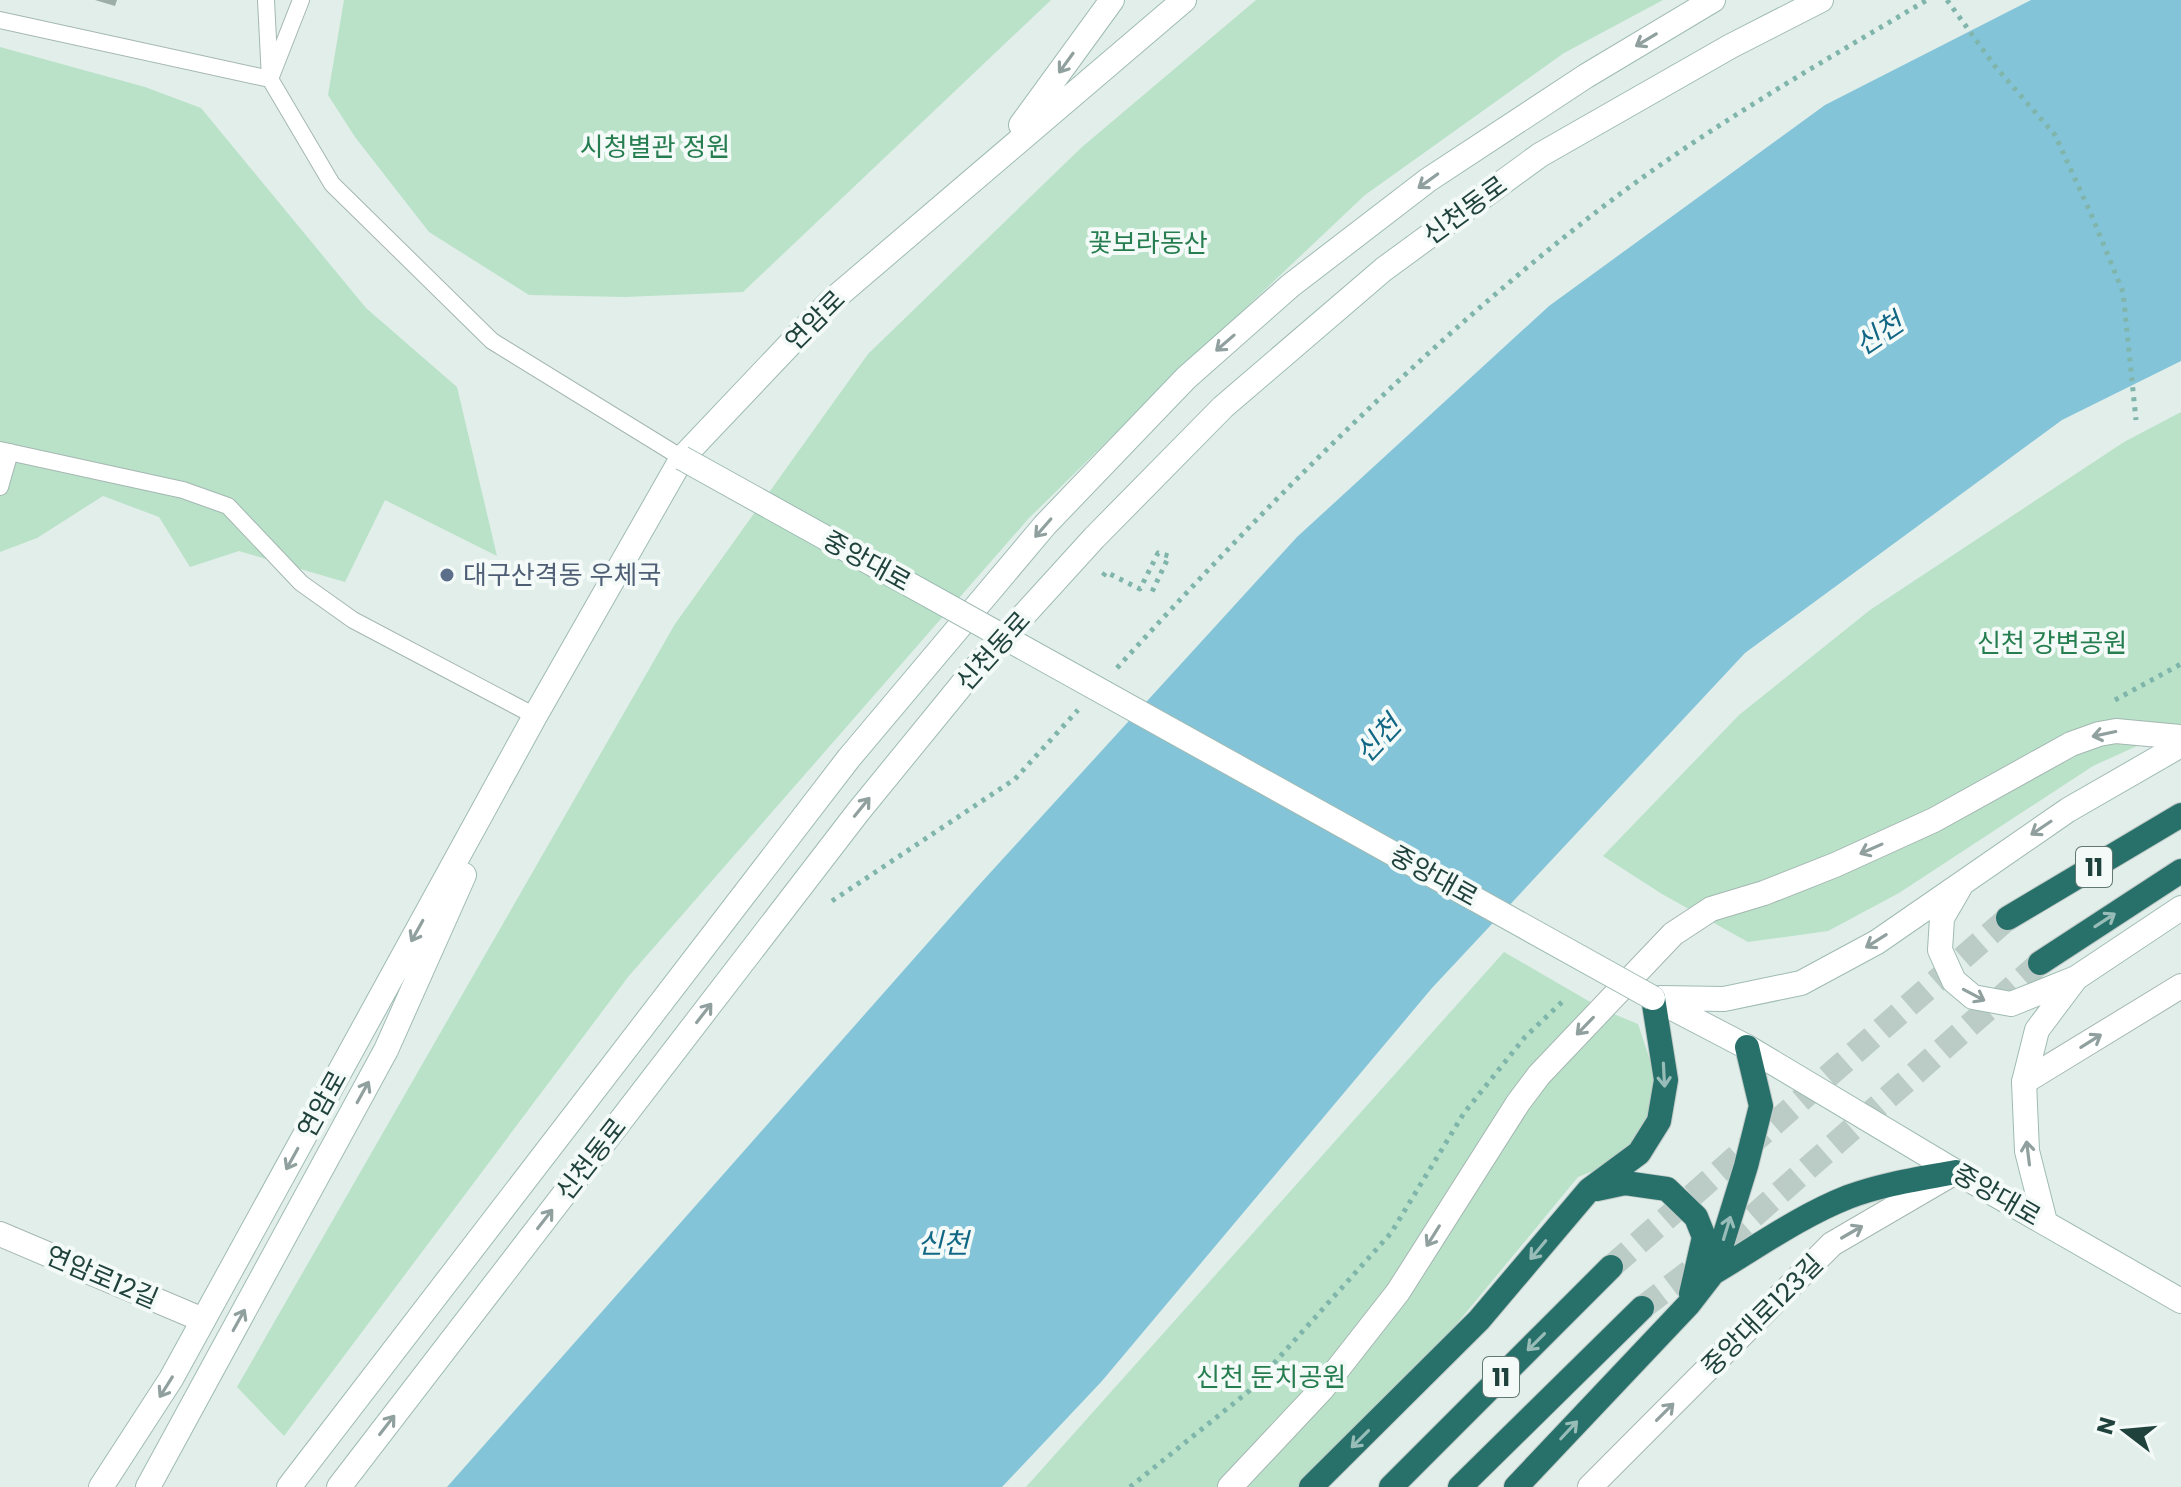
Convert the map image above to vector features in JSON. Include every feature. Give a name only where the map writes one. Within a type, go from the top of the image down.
[{"type":"highway","name":"11","points":[[2008,918],[2181,815]]},
{"type":"highway","name":"11","points":[[2040,963],[2181,871]]},
{"type":"highway","points":[[1311,1487],[1479,1320],[1589,1190],[1639,1153],[1659,1121],[1666,1080],[1653,998]]},
{"type":"highway","points":[[1516,1487],[1689,1304],[1713,1273],[1761,1106],[1747,1047]]},
{"type":"highway","points":[[1713,1273],[1818,1210],[1848,1197],[1882,1186],[1956,1172]]},
{"type":"highway","points":[[1589,1190],[1625,1183],[1667,1189],[1696,1217],[1704,1237],[1689,1304]]},
{"type":"highway","name":"11","points":[[1391,1487],[1611,1267]]},
{"type":"highway","name":"11","points":[[1460,1487],[1642,1308]]},
{"type":"main road","points":[[998,156],[1112,0]]},
{"type":"main road","name":"연암로","points":[[101,1487],[171,1379],[535,716],[682,458],[829,303],[1184,0]]},
{"type":"main road","name":"신천동로","points":[[289,1487],[849,758],[1045,525],[1153,412],[1186,378],[1290,286],[1428,180],[1586,76],[1713,0]]},
{"type":"main road","name":"신천동로","points":[[339,1487],[867,800],[973,671],[1094,538],[1212,418],[1384,269],[1540,155],[1731,46],[1821,0]]},
{"type":"main road","name":"중앙대로","points":[[682,458],[1653,998],[1747,1047],[2181,1301]]},
{"type":"main road","name":"연암로","points":[[148,1487],[386,1050],[535,716]]},
{"type":"main road","points":[[1230,1487],[1322,1389],[1398,1292],[1539,1075],[1673,934],[1711,909],[1764,893],[1835,865],[1934,820],[2071,744],[2116,731],[2181,737]]},
{"type":"main road","points":[[1653,998],[1724,999],[1801,983],[1877,942],[2068,810],[2181,745]]},
{"type":"main road","points":[[1963,881],[1942,918],[1940,950],[1954,981],[1973,997],[2011,1004],[2076,978],[2181,908]]},
{"type":"main road","points":[[2045,1222],[2027,1151],[2024,1082],[2037,1030],[2076,978]]},
{"type":"main road","points":[[2024,1082],[2181,986]]},
{"type":"main road","name":"중앙대로123길","points":[[1590,1487],[1832,1244],[1956,1172]]},
{"type":"main road","name":"연암로12길","points":[[0,1234],[203,1320]]},
{"type":"lane","points":[[266,0],[270,79],[332,184],[492,341],[682,458]]},
{"type":"lane","points":[[270,79],[301,0]]},
{"type":"lane","points":[[0,20],[270,79]]},
{"type":"lane","points":[[0,487],[5,451],[183,490],[228,506],[301,583],[353,620],[535,716]]},
{"type":"path","points":[[1947,0],[1994,65],[2055,135],[2091,214],[2123,292],[2136,420]]},
{"type":"path","points":[[1098,583],[1106,572],[1140,589],[1158,553],[1169,556],[1151,594]]},
{"type":"green space","name":"시청별관 정원","points":[[344,0],[1051,0],[743,292],[625,297],[529,295],[429,232],[355,137],[328,95]]},
{"type":"green space","name":"꽃보라동산","points":[[1256,0],[1663,0],[1564,53],[1365,195],[1029,518],[628,977],[284,1436],[237,1387],[675,624],[868,354],[1082,147]]},
{"type":"green space","points":[[0,47],[145,87],[201,108],[366,308],[457,387],[497,556],[385,500],[345,582],[239,551],[190,567],[159,517],[103,496],[37,538],[0,552]]},
{"type":"green space","name":"신천 강변공원","points":[[2181,412],[2181,726],[2093,766],[1899,893],[1828,931],[1748,942],[1662,894],[1603,856],[1739,715],[1870,610],[2124,442]]},
{"type":"green space","name":"신천 둔치공원","points":[[1504,952],[1604,1010],[1638,1024],[1663,1099],[1639,1153],[1578,1177],[1322,1487],[1026,1487]]},
{"type":"water","name":"신천","points":[[2031,0],[2181,0],[2181,361],[2062,420],[1745,653],[1432,988],[1102,1381],[1002,1487],[447,1487],[979,885],[1297,537],[1549,306],[1825,105]]},
{"type":"tunnel","points":[[1611,1267],[2008,918]]},
{"type":"tunnel","points":[[1642,1308],[1697,1266],[2040,963]]},
{"type":"place","name":"대구산격동 우체국","points":[[447,575]]}]
